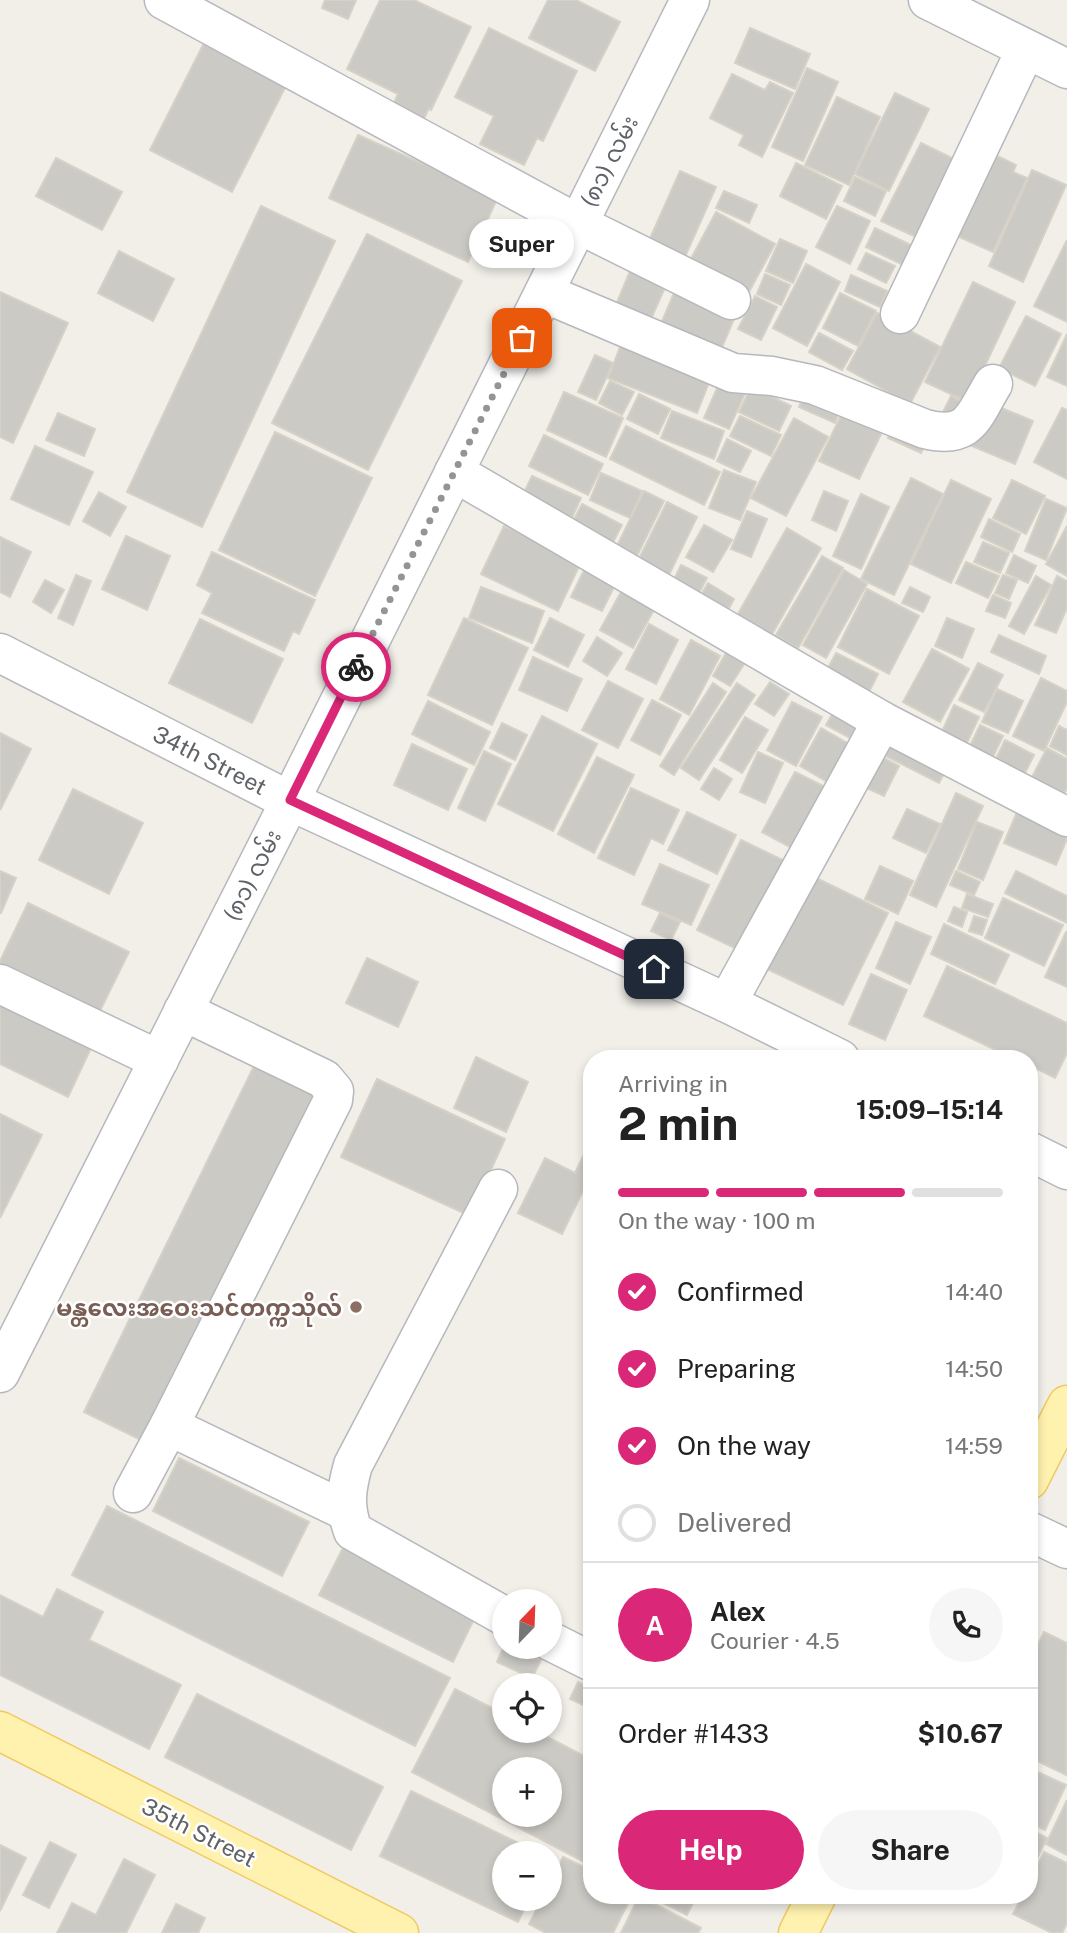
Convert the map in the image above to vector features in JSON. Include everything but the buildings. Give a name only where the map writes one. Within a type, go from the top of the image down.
[{"type":"main road","points":[[1038,1462],[1067,1405]]},
{"type":"main road","name":"35th Street","points":[[0,1731],[398,1933]]},
{"type":"main road","points":[[798,1933],[812,1904]]},
{"type":"street","points":[[164,0],[578,224],[731,300]]},
{"type":"street","name":"(၈၁) လမ်း","points":[[5,1350],[159,1060],[690,0]]},
{"type":"street","points":[[928,0],[1067,69]]},
{"type":"street","points":[[901,314],[1026,49]]},
{"type":"street","points":[[544,293],[733,373],[772,376],[815,385],[944,434],[958,432],[970,422],[993,384]]},
{"type":"street","points":[[454,472],[882,722],[1067,817]]},
{"type":"street","name":"34th Street","points":[[0,653],[290,800],[823,1050]]},
{"type":"street","points":[[727,1003],[882,722]]},
{"type":"street","points":[[0,984],[159,1060]]},
{"type":"street","points":[[133,1493],[333,1100],[334,1091],[324,1079],[183,1011]]},
{"type":"street","points":[[1038,1156],[1067,1170]]},
{"type":"street","points":[[492,1609],[353,1531],[346,1511],[346,1490],[353,1465],[498,1189]]},
{"type":"street","points":[[169,1426],[346,1511]]},
{"type":"street","points":[[1038,1535],[1067,1549]]},
{"type":"street","points":[[562,1647],[583,1658]]},
{"type":"way so far","points":[[356,667],[522,338]]},
{"type":"place","name":"Super","points":[[522,338]]},
{"type":"place","name":"မန္တလေးအဝေးသင်တက္ကသိုလ်","points":[[356,1307]]},
{"type":"route","points":[[356,667],[290,800],[654,969]]}]
